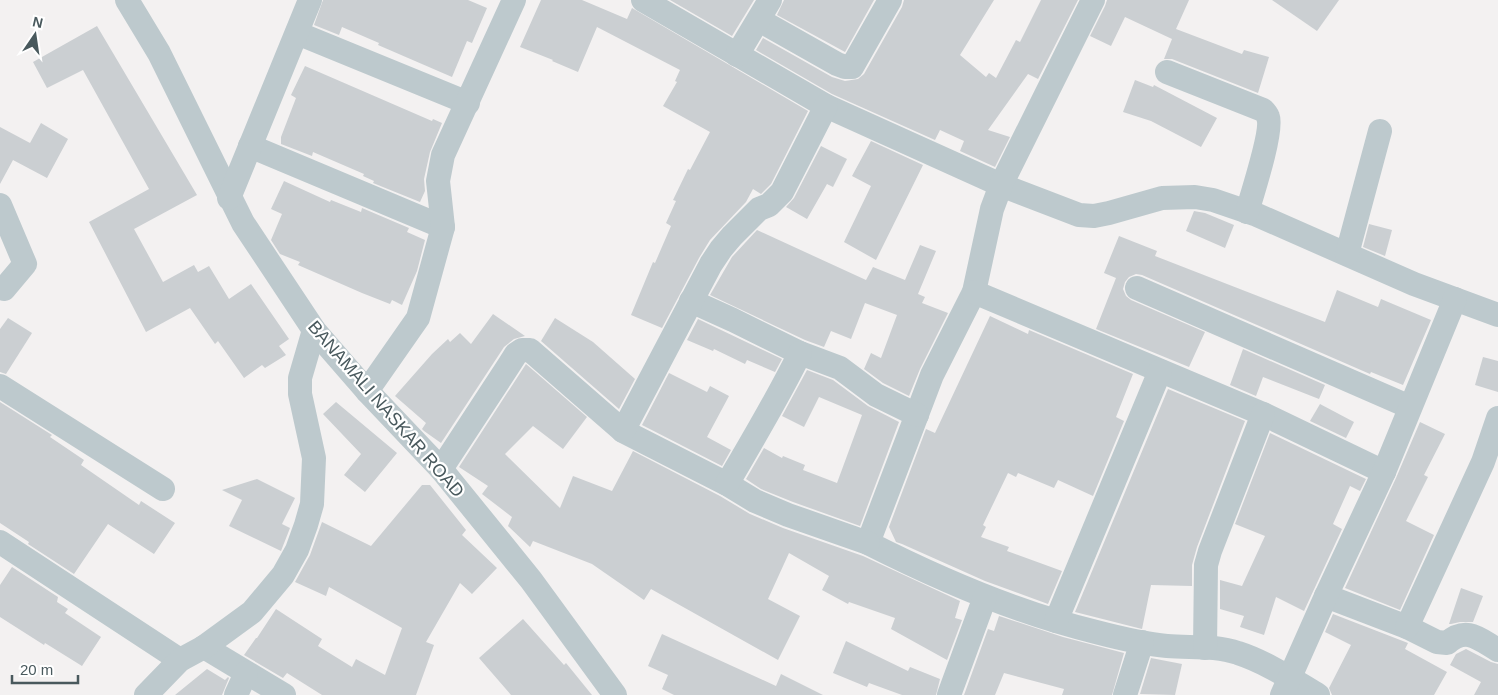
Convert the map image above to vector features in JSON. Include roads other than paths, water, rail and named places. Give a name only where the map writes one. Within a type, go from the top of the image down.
[{"type":"street","name":"BANAMALI NASKAR ROAD","points":[[127,0],[159,53],[229,198],[314,330],[366,391],[441,469],[531,580],[615,695]]},
{"type":"street","points":[[229,198],[310,0]]},
{"type":"street","points":[[366,391],[418,318],[443,227],[438,181],[443,155],[514,0]]},
{"type":"street","points":[[643,0],[826,106],[1001,185],[1079,215],[1094,216],[1109,213],[1162,198],[1194,197],[1213,200],[1247,212],[1414,284],[1498,315]]},
{"type":"street","points":[[737,55],[764,10],[837,64],[852,67],[890,0]]},
{"type":"street","points":[[868,543],[932,375],[974,292],[992,209],[1001,185],[1093,0]]},
{"type":"street","points":[[297,33],[468,103]]},
{"type":"street","points":[[1167,72],[1264,110],[1268,117],[1269,126],[1265,145],[1247,212]]},
{"type":"street","points":[[623,432],[691,301],[721,249],[759,209],[769,205],[782,192],[826,106]]},
{"type":"street","points":[[1347,254],[1380,131]]},
{"type":"street","points":[[250,146],[443,227]]},
{"type":"street","points":[[0,205],[25,264],[4,289]]},
{"type":"street","points":[[1137,288],[1410,407]]},
{"type":"street","points":[[974,292],[1263,414],[1384,472]]},
{"type":"street","points":[[1286,686],[1384,472],[1455,299]]},
{"type":"street","points":[[691,301],[800,353],[840,368],[876,395],[917,415]]},
{"type":"street","points":[[146,695],[180,660],[204,647],[252,612],[283,575],[296,550],[312,504],[314,458],[300,394],[300,378],[314,330]]},
{"type":"street","points":[[441,469],[516,354],[522,350],[530,350],[623,432],[727,484],[755,501],[788,515],[868,543],[985,598],[1095,632],[1166,646],[1222,649],[1239,653],[1286,686],[1318,695]]},
{"type":"street","points":[[727,484],[784,386],[800,353]]},
{"type":"street","points":[[1056,621],[1160,371]]},
{"type":"street","points":[[0,386],[162,489]]},
{"type":"street","points":[[1205,648],[1206,565],[1263,414]]},
{"type":"street","points":[[1407,628],[1483,462],[1498,418]]},
{"type":"street","points":[[0,542],[180,660]]},
{"type":"street","points":[[1326,596],[1437,642],[1447,643],[1462,634],[1472,635],[1498,650]]},
{"type":"street","points":[[949,695],[985,598]]},
{"type":"street","points":[[1125,695],[1142,642]]},
{"type":"street","points":[[204,647],[284,695]]},
{"type":"street","points":[[236,695],[246,673]]}]
